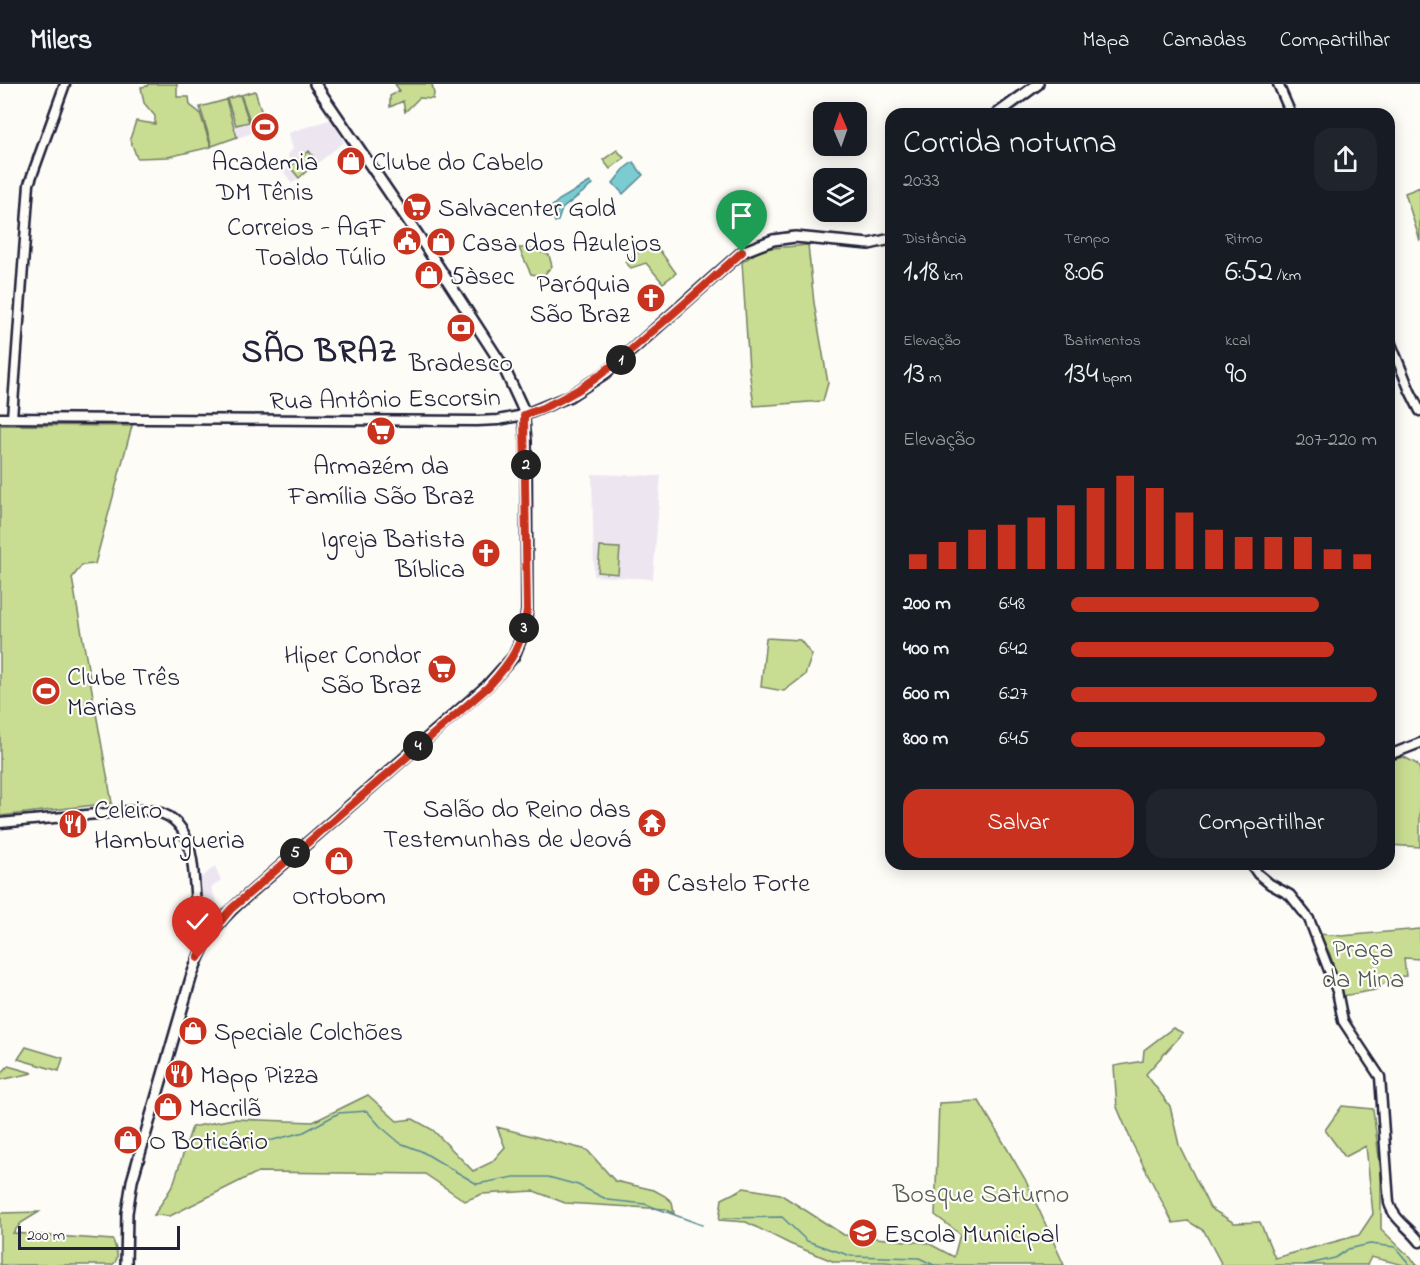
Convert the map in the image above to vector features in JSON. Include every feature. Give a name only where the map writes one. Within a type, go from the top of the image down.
[{"type":"main road","points":[[126,1265],[128,1202],[132,1181],[191,978],[209,935],[240,901],[488,687],[514,656],[524,631],[527,610],[524,415],[504,368],[418,235],[315,84]]},
{"type":"main road","points":[[1006,108],[1038,84]]},
{"type":"main road","name":"Rua Antônio Escorsin","points":[[524,415],[546,408],[570,396],[607,372],[742,252],[773,240],[795,237],[869,244],[885,240]]},
{"type":"street","points":[[12,418],[29,184],[65,84]]},
{"type":"street","points":[[1278,84],[1288,108]]},
{"type":"street","points":[[1395,354],[1420,411]]},
{"type":"street","name":"Rua Antônio Escorsin","points":[[0,418],[477,421],[524,415]]},
{"type":"street","points":[[1395,753],[1420,743]]},
{"type":"street","points":[[0,823],[140,810],[155,811],[168,816],[179,825],[188,842],[199,929],[209,935]]},
{"type":"street","points":[[1255,870],[1270,884],[1290,895],[1309,919],[1338,992],[1343,1021],[1380,1077],[1389,1203],[1397,1219],[1420,1242]]},
{"type":"shaded area","points":[[256,90],[267,128],[211,147],[198,107]]},
{"type":"shaded area","points":[[332,119],[344,142],[292,184],[284,172],[290,165],[288,154],[293,149],[288,133]]},
{"type":"shaded area","points":[[592,474],[661,476],[653,579],[594,576]]},
{"type":"shaded area","points":[[215,866],[221,880],[211,888],[218,905],[210,912],[205,912],[199,880]]},
{"type":"green space","points":[[148,84],[177,84],[177,97],[189,97],[190,105],[200,113],[211,147],[168,157],[137,158],[130,139],[136,121],[155,124],[155,116],[144,103],[141,87]]},
{"type":"green space","points":[[395,84],[432,84],[433,99],[419,98],[405,112],[403,101],[390,107],[390,96],[400,91]]},
{"type":"green space","points":[[255,91],[263,117],[250,121],[241,95]]},
{"type":"green space","points":[[240,95],[249,122],[236,125],[227,99]]},
{"type":"green space","points":[[226,100],[237,137],[212,146],[200,107]]},
{"type":"green space","points":[[617,150],[624,158],[610,169],[603,160]]},
{"type":"green space","points":[[309,151],[317,162],[299,178],[290,167]]},
{"type":"green space","points":[[1420,187],[1420,241],[1405,193]]},
{"type":"green space","points":[[653,241],[676,273],[663,283],[646,263],[631,268],[625,262]]},
{"type":"green space","points":[[808,245],[814,303],[828,383],[823,401],[754,406],[749,369],[742,262],[762,249]]},
{"type":"green space","points":[[519,248],[528,248],[549,255],[552,266],[543,276],[531,274]]},
{"type":"green space","name":"Clube Três Marias","points":[[0,425],[132,426],[95,564],[82,565],[72,578],[112,803],[0,816]]},
{"type":"green space","points":[[600,547],[620,548],[618,574],[598,572]]},
{"type":"green space","points":[[766,638],[800,640],[812,655],[805,675],[784,691],[761,687]]},
{"type":"green space","points":[[1404,757],[1417,764],[1420,770],[1420,847],[1395,845],[1395,759]]},
{"type":"green space","name":"Praça da Mina","points":[[1420,929],[1420,959],[1404,958],[1406,976],[1393,977],[1375,990],[1343,996],[1330,954],[1320,934],[1342,936]]},
{"type":"green space","points":[[1173,1028],[1183,1033],[1146,1074],[1170,1106],[1179,1145],[1210,1208],[1234,1223],[1260,1222],[1275,1258],[1359,1235],[1373,1214],[1366,1146],[1345,1157],[1325,1130],[1342,1106],[1373,1109],[1381,1174],[1381,1229],[1418,1265],[1404,1265],[1371,1257],[1367,1265],[1222,1265],[1204,1231],[1188,1221],[1173,1223],[1133,1145],[1117,1107],[1114,1066],[1143,1061],[1144,1050]]},
{"type":"green space","points":[[26,1047],[63,1058],[59,1071],[18,1059]]},
{"type":"green space","points":[[8,1066],[33,1073],[0,1080],[0,1075]]},
{"type":"green space","points":[[368,1095],[397,1121],[413,1119],[433,1130],[473,1171],[492,1162],[505,1147],[497,1127],[587,1150],[615,1181],[654,1190],[665,1196],[672,1202],[674,1214],[666,1209],[565,1203],[534,1191],[482,1194],[465,1201],[425,1174],[258,1172],[170,1216],[154,1215],[173,1185],[192,1127],[233,1119],[313,1122]]},
{"type":"green space","name":"Bosque Saturno","points":[[979,1101],[1025,1179],[1064,1265],[915,1265],[884,1262],[835,1262],[790,1244],[746,1222],[719,1220],[722,1199],[744,1188],[780,1194],[844,1235],[928,1243],[954,1257],[960,1234],[935,1215],[939,1103]]},
{"type":"green space","points":[[39,1212],[21,1223],[13,1233],[113,1240],[117,1254],[115,1263],[112,1265],[0,1265],[0,1213]]},
{"type":"water","points":[[633,162],[643,175],[623,194],[613,183]]},
{"type":"water","points":[[590,182],[593,184],[562,209],[558,221],[555,222],[549,209],[559,200]]},
{"type":"waterway","points":[[202,1143],[273,1140],[304,1132],[339,1113],[367,1111],[400,1143],[421,1151],[477,1184],[514,1177],[548,1177],[578,1185],[608,1200],[645,1204],[702,1225]]},
{"type":"waterway","points":[[724,1218],[782,1217],[807,1241],[851,1256],[919,1258],[934,1265]]},
{"type":"waterway","points":[[1305,1265],[1335,1258],[1348,1249],[1370,1244],[1395,1247],[1410,1265]]},
{"type":"place","name":"Academia DM Tênis","points":[[265,127]]},
{"type":"place","name":"Clube do Cabelo","points":[[351,161]]},
{"type":"place","name":"Salvacenter Gold","points":[[417,207]]},
{"type":"place","name":"Correios - AGF Toaldo Túlio","points":[[407,241]]},
{"type":"place","name":"Casa dos Azulejos","points":[[441,242]]},
{"type":"place","name":"5àsec","points":[[429,275]]},
{"type":"place","name":"Paróquia São Braz","points":[[651,298]]},
{"type":"place","name":"Bradesco","points":[[461,328]]},
{"type":"place","name":"Armazém da Família São Braz","points":[[381,431]]},
{"type":"place","name":"Igreja Batista Bíblica","points":[[486,553]]},
{"type":"place","name":"Hiper Condor São Braz","points":[[442,669]]},
{"type":"place","name":"Clube Três Marias","points":[[46,691]]},
{"type":"place","name":"Salão do Reino das Testemunhas de Jeová","points":[[652,823]]},
{"type":"place","name":"Celeiro Hamburgueria","points":[[73,824]]},
{"type":"place","name":"Ortobom","points":[[339,861]]},
{"type":"place","name":"Castelo Forte","points":[[646,882]]},
{"type":"place","name":"Speciale Colchões","points":[[193,1031]]},
{"type":"place","name":"Mapp Pizza","points":[[179,1074]]},
{"type":"place","name":"Macrilã","points":[[168,1107]]},
{"type":"place","name":"O Boticário","points":[[128,1140]]},
{"type":"place","name":"Escola Municipal","points":[[863,1233]]},
{"type":"district","name":"SÃO BRAZ","points":[[320,350]]},
{"type":"route","points":[[198,958],[211,933],[231,909],[488,687],[514,656],[524,631],[527,610],[524,415],[546,408],[570,396],[607,372],[742,252]]}]
